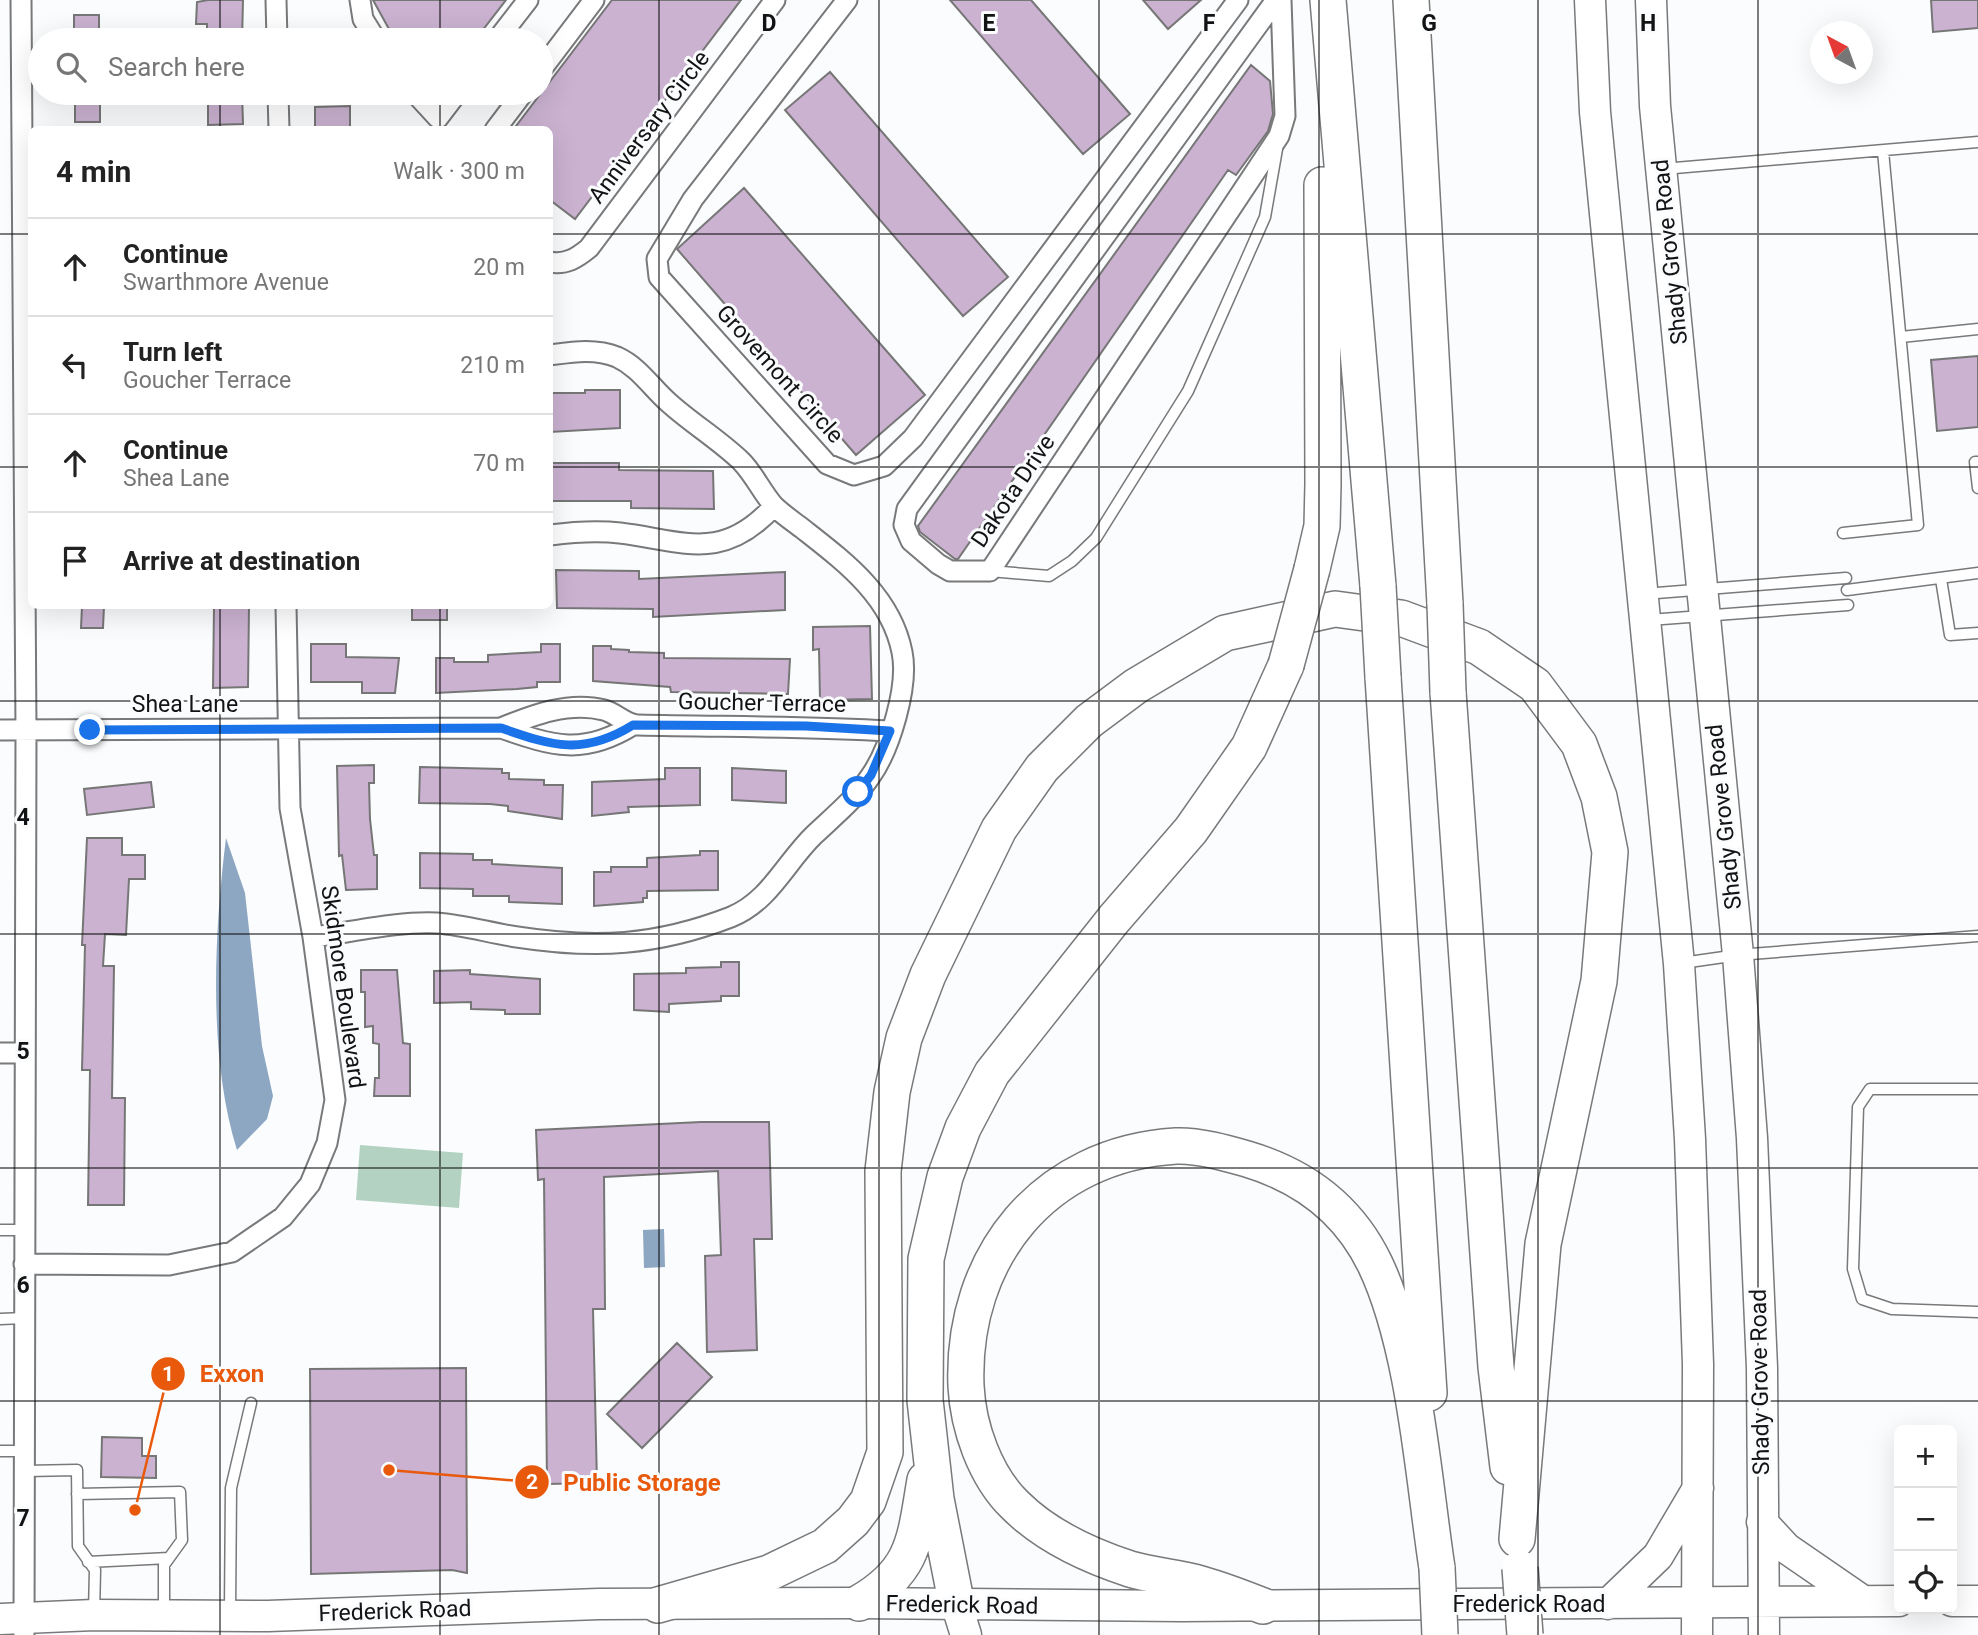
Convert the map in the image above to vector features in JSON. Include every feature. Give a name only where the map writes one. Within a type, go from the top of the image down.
[{"type":"highway","points":[[961,1621],[936,1499],[925,1400],[926,1259],[941,1189],[963,1128],[992,1073],[1114,919],[1191,830],[1249,747],[1286,665],[1322,526],[1325,374],[1320,0]]},
{"type":"highway","points":[[1328,0],[1378,586],[1429,1385],[1440,1635]]},
{"type":"highway","points":[[1411,0],[1448,692],[1496,1367],[1525,1635]]},
{"type":"highway","points":[[658,1605],[780,1568],[825,1546],[853,1521],[868,1501],[885,1452],[883,1171],[892,1092],[904,1038],[928,975],[999,829],[1042,768],[1089,721],[1136,685],[1226,633],[1335,609],[1401,618],[1479,647],[1535,685],[1579,744],[1599,797],[1610,852],[1599,981],[1543,1244],[1518,1554]]},
{"type":"highway","points":[[1263,1606],[1200,1584],[1130,1569],[1070,1545],[1015,1506],[991,1475],[968,1412],[965,1364],[980,1283],[1000,1245],[1035,1204],[1072,1174],[1125,1155],[1178,1146],[1275,1167],[1307,1184],[1346,1218],[1376,1265],[1397,1328],[1409,1377],[1437,1568]]},
{"type":"highway","points":[[859,1603],[878,1592],[901,1572],[917,1525],[930,1445]]},
{"type":"main road","points":[[1590,0],[1595,112],[1679,964],[1690,1139],[1699,1485],[1697,1635]]},
{"type":"main road","name":"Shady Grove Road","points":[[1651,0],[1655,106],[1738,955],[1753,1151],[1762,1368],[1764,1635]]},
{"type":"main road","points":[[1608,1604],[1658,1556],[1699,1485]]},
{"type":"main road","points":[[1762,1522],[1786,1548],[1863,1601]]},
{"type":"main road","name":"Frederick Road","points":[[16,1624],[94,1615],[230,1616],[532,1605],[859,1603],[961,1621],[1263,1606],[1894,1601]]},
{"type":"main road","points":[[1957,1601],[1978,1601]]},
{"type":"street","points":[[16,1624],[25,1471],[26,730],[21,0]]},
{"type":"street","points":[[276,0],[277,28]]},
{"type":"street","points":[[360,0],[363,19],[369,28]]},
{"type":"street","points":[[506,28],[528,0]]},
{"type":"street","points":[[553,54],[594,0]]},
{"type":"street","name":"Anniversary Circle","points":[[553,263],[576,259],[589,248],[775,0]]},
{"type":"street","name":"Grovemont Circle","points":[[847,0],[693,200],[657,259],[659,277],[827,464],[854,475],[884,466],[913,438],[1238,0]]},
{"type":"street","name":"Dakota Drive","points":[[1279,0],[1285,116],[1279,136],[990,571],[950,571],[938,564],[911,541],[904,525],[907,509],[1279,0]]},
{"type":"street","points":[[278,105],[279,126]]},
{"type":"street","points":[[426,105],[438,118],[448,105]]},
{"type":"street","points":[[498,126],[514,105]]},
{"type":"street","points":[[313,937],[432,923],[518,937],[612,945],[674,936],[732,916],[747,909],[772,887],[809,840],[858,792],[871,775],[890,731],[903,689],[902,653],[891,617],[847,564],[774,506],[755,476],[739,459],[667,401],[634,366],[602,352],[553,355]]},
{"type":"street","points":[[553,535],[593,531],[699,545],[736,536],[763,518],[774,506]]},
{"type":"street","name":"Skidmore Boulevard","points":[[24,1264],[169,1265],[232,1252],[284,1217],[310,1184],[327,1143],[335,1100],[313,937],[290,808],[286,728],[286,609]]},
{"type":"street","name":"Goucher Terrace","points":[[501,728],[540,712],[582,708],[603,710],[633,725],[806,726],[890,731]]},
{"type":"street","name":"Goucher Terrace","points":[[286,728],[501,728],[543,743],[579,746],[609,740],[633,725]]},
{"type":"street","name":"Shea Lane","points":[[0,730],[286,728]]},
{"type":"street","points":[[0,1053],[25,1053]]},
{"type":"lane","points":[[990,571],[1049,576],[1072,561],[1096,538],[1188,391],[1265,217],[1279,136]]},
{"type":"lane","points":[[1662,169],[1977,142],[1978,154]]},
{"type":"lane","points":[[1843,533],[1918,525],[1883,151]]},
{"type":"lane","points":[[1901,337],[1978,329]]},
{"type":"lane","points":[[1978,462],[1975,462],[1978,488]]},
{"type":"lane","points":[[1847,590],[1978,573]]},
{"type":"lane","points":[[1644,607],[1703,604],[1846,578]]},
{"type":"lane","points":[[1941,579],[1950,635],[1978,632]]},
{"type":"lane","points":[[1644,607],[1703,604],[1848,605]]},
{"type":"lane","points":[[1679,964],[1738,955],[1978,936]]},
{"type":"lane","points":[[1978,1089],[1870,1088],[1858,1107],[1853,1269],[1862,1299],[1892,1309],[1978,1312]]},
{"type":"lane","points":[[0,1230],[24,1230]]},
{"type":"lane","points":[[0,1319],[24,1318]]},
{"type":"lane","points":[[230,1616],[231,1488],[251,1403]]},
{"type":"lane","points":[[0,1451],[25,1451]]},
{"type":"lane","points":[[25,1471],[77,1469],[78,1546],[95,1570],[94,1615]]},
{"type":"lane","points":[[76,1494],[180,1492],[183,1539],[164,1565],[164,1616]]},
{"type":"lane","points":[[88,1562],[169,1558]]},
{"type":"green space","points":[[360,1145],[463,1153],[459,1208],[356,1200]]},
{"type":"water","points":[[226,838],[245,893],[262,1046],[273,1096],[267,1119],[237,1150],[221,1076],[216,996],[219,915]]},
{"type":"water","points":[[664,1229],[665,1267],[644,1268],[643,1230]]},
{"type":"building","points":[[243,0],[242,28],[207,28],[207,24],[196,24],[197,2]]},
{"type":"building","points":[[373,0],[506,0],[484,28],[388,28]]},
{"type":"building","points":[[612,0],[741,0],[575,219],[553,202],[553,126],[516,126],[532,105],[553,105],[553,77]]},
{"type":"building","points":[[950,0],[1031,0],[1130,114],[1083,154]]},
{"type":"building","points":[[1143,0],[1201,0],[1168,29]]},
{"type":"building","points":[[1931,0],[1978,0],[1978,28],[1933,32]]},
{"type":"building","points":[[74,15],[99,15],[99,28],[74,28]]},
{"type":"building","points":[[1251,65],[1270,81],[1273,114],[1268,131],[1236,175],[1228,170],[958,559],[955,559],[920,532],[918,526]]},
{"type":"building","points":[[830,72],[1008,277],[963,316],[785,110]]},
{"type":"building","points":[[75,105],[100,105],[100,122],[75,122]]},
{"type":"building","points":[[208,105],[242,105],[243,124],[208,125]]},
{"type":"building","points":[[350,106],[350,126],[315,126],[315,107]]},
{"type":"building","points":[[744,188],[925,395],[856,455],[677,249]]},
{"type":"building","points":[[1978,356],[1978,427],[1937,431],[1931,360]]},
{"type":"building","points":[[585,390],[620,390],[620,428],[553,432],[553,393],[585,393]]},
{"type":"building","points":[[553,463],[619,463],[619,470],[713,471],[714,509],[631,508],[631,501],[553,501]]},
{"type":"building","points":[[556,570],[639,571],[639,579],[785,572],[785,610],[653,617],[653,609],[557,608]]},
{"type":"building","points":[[82,609],[104,609],[103,628],[81,628]]},
{"type":"building","points":[[214,609],[249,609],[248,687],[213,688]]},
{"type":"building","points":[[412,609],[447,609],[447,620],[412,620]]},
{"type":"building","points":[[870,626],[872,699],[820,700],[819,649],[813,650],[813,627]]},
{"type":"building","points":[[311,644],[346,644],[346,657],[399,658],[395,693],[362,693],[362,682],[311,682]]},
{"type":"building","points":[[541,644],[560,644],[560,682],[537,682],[537,687],[517,689],[436,693],[436,658],[454,658],[454,662],[488,662],[488,655],[541,652]]},
{"type":"building","points":[[593,646],[611,646],[611,649],[629,652],[664,653],[664,658],[790,659],[788,694],[671,692],[670,687],[593,681]]},
{"type":"building","points":[[374,765],[374,783],[369,783],[374,855],[377,855],[377,889],[346,890],[342,855],[339,856],[337,766]]},
{"type":"building","points":[[420,767],[502,769],[502,773],[509,773],[509,779],[544,780],[544,785],[563,785],[562,819],[508,811],[508,806],[419,803]]},
{"type":"building","points":[[665,768],[700,768],[700,805],[628,807],[629,812],[592,816],[592,782],[665,779]]},
{"type":"building","points":[[732,768],[786,771],[786,803],[732,800]]},
{"type":"building","points":[[151,782],[154,807],[87,815],[84,789]]},
{"type":"building","points":[[87,838],[122,838],[122,855],[145,855],[145,879],[129,879],[126,935],[105,934],[103,966],[114,966],[112,1098],[125,1098],[124,1205],[88,1205],[90,1070],[82,1070],[85,945],[82,945]]},
{"type":"building","points":[[700,851],[718,851],[718,890],[647,891],[647,898],[643,898],[643,902],[594,906],[594,872],[611,872],[611,867],[647,867],[647,858],[700,855]]},
{"type":"building","points":[[420,853],[473,854],[473,860],[492,860],[492,864],[562,868],[562,904],[509,902],[509,896],[473,896],[473,889],[420,888]]},
{"type":"building","points":[[721,962],[739,962],[739,996],[721,996],[721,1001],[669,1004],[669,1012],[634,1010],[634,974],[686,973],[686,968],[721,967]]},
{"type":"building","points":[[361,970],[397,970],[403,1043],[410,1044],[410,1096],[374,1096],[375,1078],[379,1078],[379,1044],[373,1043],[373,1026],[365,1027],[365,992],[361,992]]},
{"type":"building","points":[[470,970],[470,974],[540,979],[540,1014],[505,1014],[505,1010],[471,1009],[471,1002],[434,1003],[434,971]]},
{"type":"building","points":[[701,1122],[769,1122],[772,1239],[754,1239],[757,1350],[707,1352],[705,1256],[721,1255],[718,1171],[604,1177],[605,1309],[593,1309],[597,1483],[547,1484],[544,1179],[538,1180],[536,1130]]},
{"type":"building","points":[[677,1343],[712,1377],[642,1448],[607,1414]]},
{"type":"building","points":[[466,1368],[467,1573],[452,1570],[311,1574],[310,1369]]},
{"type":"building","points":[[102,1437],[142,1438],[142,1456],[156,1456],[156,1478],[101,1477]]},
{"type":"place","name":"Public Storage","points":[[389,1470]]},
{"type":"place","name":"Exxon","points":[[135,1510]]},
{"type":"route","points":[[90,730],[501,728],[543,743],[579,746],[609,740],[633,725],[806,726],[890,731],[871,775],[858,792]]}]
